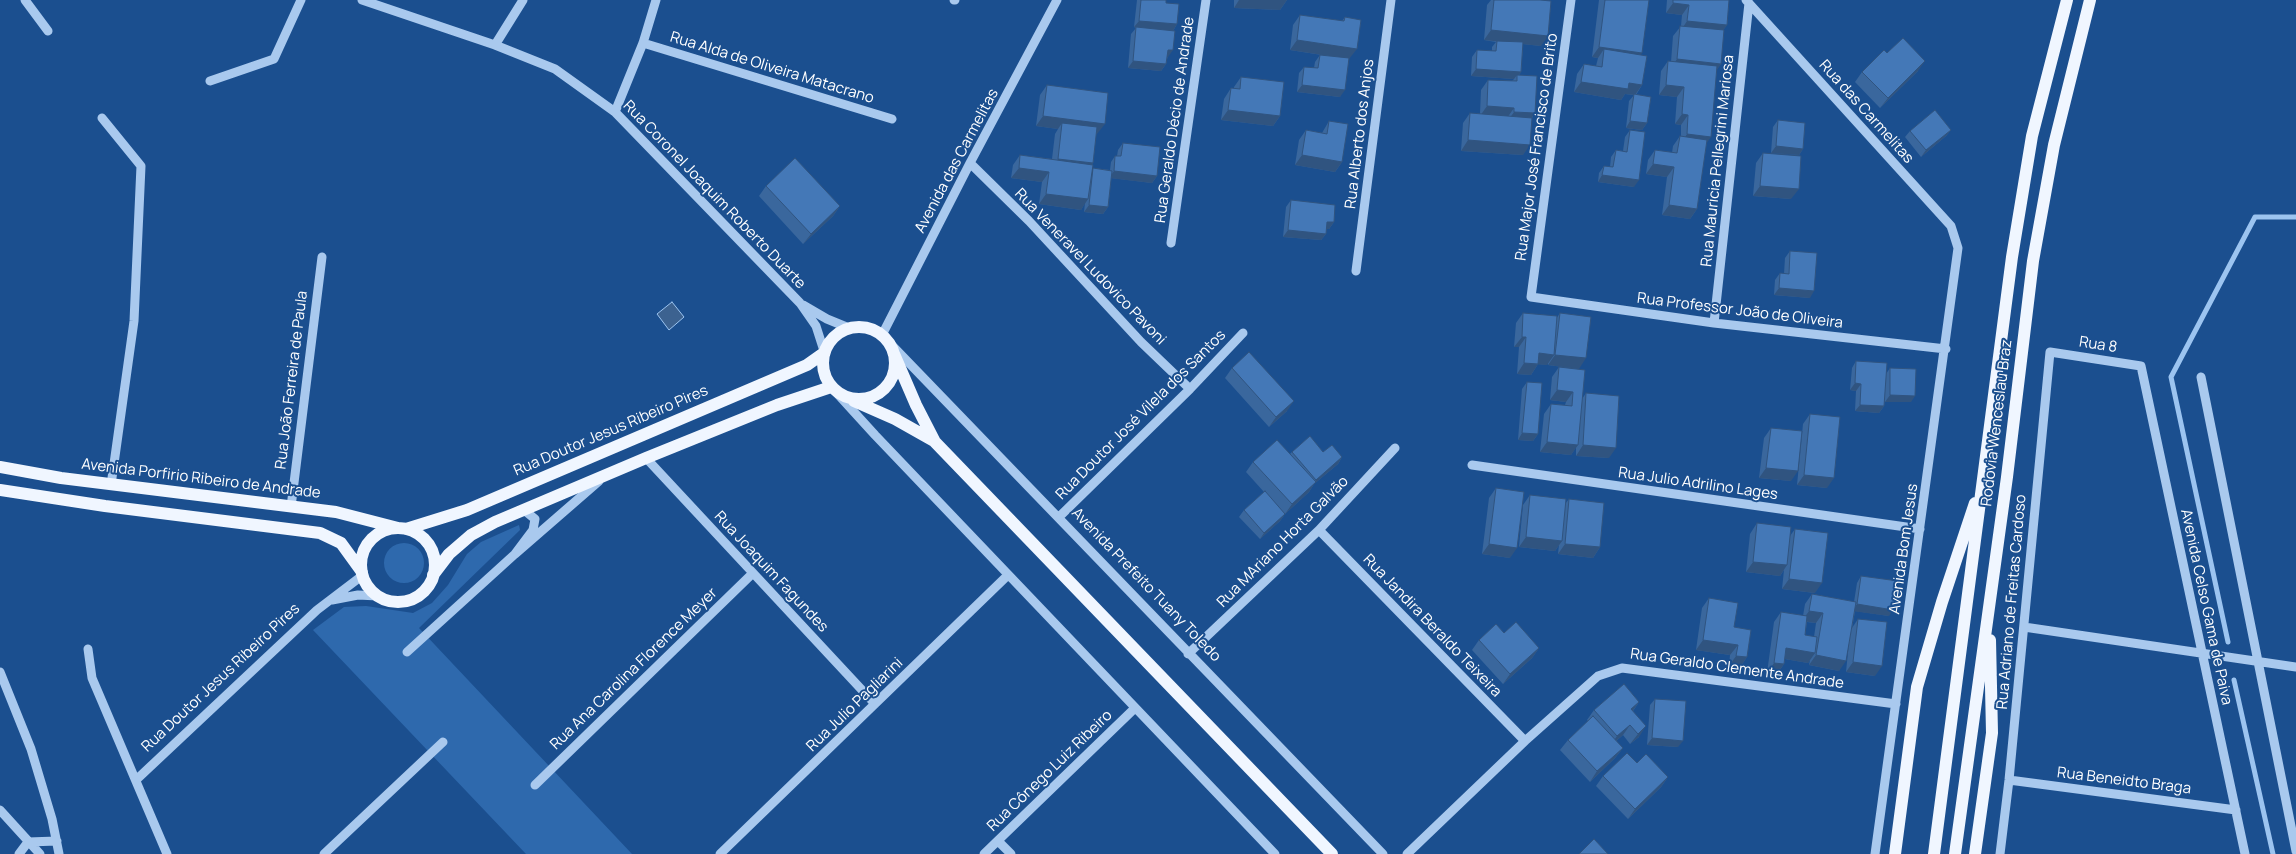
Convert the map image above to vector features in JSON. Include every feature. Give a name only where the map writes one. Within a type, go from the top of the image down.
[{"type":"main road","name":"Rodovia Wenceslau Braz","points":[[1934,854],[2012,257],[2032,136],[2067,0]]},
{"type":"main road","name":"Rodovia Wenceslau Braz","points":[[1955,854],[2007,477],[2035,252],[2054,145],[2090,0]]},
{"type":"main road","points":[[935,442],[916,405],[894,354],[884,337],[867,327],[849,328],[834,336],[824,352],[823,371],[832,388],[848,398],[895,419],[935,442],[1332,854]]},
{"type":"main road","name":"Rua Doutor Jesus Ribeiro Pires","points":[[402,528],[467,510],[808,366],[824,352]]},
{"type":"main road","points":[[848,398],[866,399],[884,390],[894,374],[894,354]]},
{"type":"main road","points":[[0,490],[105,506],[320,533],[341,543],[362,574],[368,587],[378,596],[389,601],[408,600],[419,595],[428,586],[433,575],[449,554],[471,535],[524,510],[646,458],[777,405],[832,388]]},
{"type":"main road","name":"Avenida Porfirio Ribeiro de Andrade","points":[[0,467],[61,478],[336,512],[402,528]]},
{"type":"main road","points":[[1896,854],[1917,687],[1942,602],[1984,474]]},
{"type":"main road","points":[[1975,854],[1992,733],[1990,631],[2007,477]]},
{"type":"main road","points":[[362,574],[363,554],[374,536],[385,530],[402,528],[423,538],[431,548],[434,558],[433,575]]},
{"type":"street","points":[[25,0],[48,31]]},
{"type":"street","points":[[210,81],[274,59],[301,0]]},
{"type":"street","points":[[495,45],[523,0]]},
{"type":"street","points":[[616,112],[643,43],[656,0]]},
{"type":"street","name":"Avenida das Carmelitas","points":[[884,337],[970,163],[1057,0]]},
{"type":"street","name":"Rua Geraldo Décio de Andrade","points":[[1171,243],[1206,0]]},
{"type":"street","name":"Rua Alberto dos Anjos","points":[[1356,271],[1391,0]]},
{"type":"street","name":"Rua Major José Francisco de Brito","points":[[1531,297],[1570,0]]},
{"type":"street","name":"Rua Coronel Joaquim Roberto Duarte","points":[[366,1],[495,45],[555,69],[616,112],[800,303],[816,326],[824,352]]},
{"type":"street","name":"Rua das Carmelitas","points":[[1748,2],[1951,226],[1958,248]]},
{"type":"street","name":"Rua Mauricia Pellegrini Mariosa","points":[[1714,323],[1748,2]]},
{"type":"street","name":"Rua Alda de Oliveira Matacrano","points":[[643,43],[892,119]]},
{"type":"street","points":[[102,118],[140,166],[134,321],[111,484]]},
{"type":"street","name":"Rua Veneravel Ludovico Pavoni","points":[[970,163],[1029,221],[1142,342],[1190,389]]},
{"type":"street","name":"Avenida Bom Jesus","points":[[1875,854],[1946,349],[1958,248]]},
{"type":"street","name":"Rua João Ferreira de Paula","points":[[290,507],[322,257]]},
{"type":"street","name":"Rua Professor João de Oliveira","points":[[1531,297],[1714,323],[1946,349]]},
{"type":"street","name":"Rua Coronel Joaquim Roberto Duarte","points":[[800,303],[827,319],[849,328]]},
{"type":"street","name":"Rua Doutor José Vilela dos Santos","points":[[1059,517],[1190,389],[1243,333]]},
{"type":"street","name":"Avenida Prefeito Tuany Toledo","points":[[884,337],[1383,854]]},
{"type":"street","name":"Rua 8","points":[[2050,352],[2141,366]]},
{"type":"street","name":"Rua Adriano de Freitas Cardoso","points":[[2000,854],[2010,780],[2050,352]]},
{"type":"street","name":"Avenida Celso Gama de Paiva","points":[[2141,366],[2246,854]]},
{"type":"street","points":[[2201,376],[2296,851]]},
{"type":"street","points":[[832,388],[1275,854]]},
{"type":"street","name":"Rua MAriano Horta Galvão","points":[[1188,654],[1319,530],[1395,448]]},
{"type":"street","name":"Rua Joaquim Fagundes","points":[[646,458],[875,704]]},
{"type":"street","name":"Rua Julio Adrilino Lages","points":[[1472,465],[1920,530]]},
{"type":"street","points":[[407,652],[605,475]]},
{"type":"street","points":[[515,554],[533,530],[535,519],[524,510]]},
{"type":"street","name":"Rua Jandira Beraldo Teixeira","points":[[1319,530],[1525,741]]},
{"type":"street","name":"Rua Ana Carolina Florence Meyer","points":[[535,785],[753,573]]},
{"type":"street","name":"Rua Doutor Jesus Ribeiro Pires","points":[[136,780],[329,600],[362,574]]},
{"type":"street","name":"Rua Julio Pagliarini","points":[[720,854],[1008,575]]},
{"type":"street","points":[[329,600],[358,595],[378,596]]},
{"type":"street","points":[[2024,626],[2296,667]]},
{"type":"street","points":[[88,649],[92,678],[167,854]]},
{"type":"street","name":"Rua Geraldo Clemente Andrade","points":[[1407,854],[1525,741],[1598,676],[1622,668],[1896,704]]},
{"type":"street","points":[[0,672],[31,749],[59,854]]},
{"type":"street","name":"Rua Cônego Luiz Ribeiro","points":[[984,854],[1135,708]]},
{"type":"street","points":[[324,854],[442,742]]},
{"type":"street","name":"Rua Beneidto Braga","points":[[2010,780],[2236,810]]},
{"type":"street","points":[[0,810],[40,854]]},
{"type":"street","points":[[28,842],[57,841]]},
{"type":"street","points":[[998,841],[1011,854]]},
{"type":"street","points":[[19,854],[28,842]]},
{"type":"shaded area","points":[[672,302],[684,317],[669,330],[657,314]]},
{"type":"shaded area","points":[[519,525],[520,530],[419,628],[632,854],[526,854],[313,630],[344,607],[366,606],[413,613],[432,603],[448,585],[467,554],[481,542]]},
{"type":"shaded area","points":[[408,543],[415,546],[421,552],[424,563],[423,571],[415,580],[408,583],[400,583],[393,580],[385,571],[384,559],[387,552],[396,544]]},
{"type":"building","points":[[1141,0],[1166,0],[1166,3],[1179,4],[1177,24],[1139,21]]},
{"type":"building","points":[[1494,0],[1551,1],[1548,36],[1491,30]]},
{"type":"building","points":[[1605,0],[1649,0],[1642,53],[1599,47]]},
{"type":"building","points":[[1673,0],[1729,0],[1727,25],[1687,21],[1689,5],[1673,3]]},
{"type":"building","points":[[1300,15],[1344,21],[1345,17],[1361,20],[1357,49],[1297,40]]},
{"type":"building","points":[[1680,26],[1724,30],[1721,64],[1677,59]]},
{"type":"building","points":[[1136,27],[1175,31],[1173,50],[1168,50],[1166,64],[1133,61]]},
{"type":"building","points":[[1903,38],[1925,61],[1888,98],[1862,72],[1884,50],[1887,53]]},
{"type":"building","points":[[1497,41],[1523,42],[1521,72],[1476,69],[1477,50],[1496,51]]},
{"type":"building","points":[[1604,49],[1647,56],[1642,85],[1629,83],[1628,89],[1581,82],[1584,64],[1602,67]]},
{"type":"building","points":[[1320,55],[1349,58],[1345,90],[1302,85],[1304,67],[1318,68]]},
{"type":"building","points":[[1668,61],[1717,66],[1711,137],[1687,134],[1688,115],[1682,114],[1684,87],[1666,85]]},
{"type":"building","points":[[1517,75],[1537,76],[1535,113],[1514,112],[1514,108],[1487,106],[1488,80],[1517,81]]},
{"type":"building","points":[[1241,77],[1284,82],[1280,116],[1228,110],[1231,88],[1240,89]]},
{"type":"building","points":[[1047,85],[1108,93],[1105,124],[1043,116]]},
{"type":"building","points":[[1634,94],[1651,97],[1647,123],[1630,121]]},
{"type":"building","points":[[1935,110],[1951,130],[1926,150],[1910,131]]},
{"type":"building","points":[[1470,113],[1532,118],[1530,145],[1468,140]]},
{"type":"building","points":[[1778,120],[1805,123],[1803,149],[1776,146]]},
{"type":"building","points":[[1329,121],[1348,124],[1342,162],[1302,155],[1306,130],[1327,134]]},
{"type":"building","points":[[1062,123],[1097,127],[1093,163],[1058,159]]},
{"type":"building","points":[[1630,130],[1645,132],[1639,180],[1602,175],[1604,166],[1613,167],[1616,150],[1627,152]]},
{"type":"building","points":[[1680,136],[1707,140],[1697,209],[1669,205],[1674,167],[1653,164],[1655,150],[1677,153]]},
{"type":"building","points":[[1123,143],[1160,147],[1157,176],[1114,171],[1115,156],[1121,156]]},
{"type":"building","points":[[1763,153],[1801,156],[1799,189],[1760,186]]},
{"type":"building","points":[[1020,155],[1093,165],[1088,199],[1046,194],[1049,172],[1019,168]]},
{"type":"building","points":[[795,158],[840,206],[811,234],[766,186]]},
{"type":"building","points":[[1093,168],[1112,171],[1108,207],[1089,205]]},
{"type":"building","points":[[1291,200],[1335,205],[1334,222],[1327,222],[1326,234],[1288,230]]},
{"type":"building","points":[[1790,251],[1817,253],[1814,291],[1779,288],[1780,273],[1789,274]]},
{"type":"building","points":[[1523,313],[1557,316],[1554,355],[1539,353],[1538,364],[1524,363],[1526,337],[1522,337]]},
{"type":"building","points":[[1560,313],[1591,317],[1586,358],[1555,355]]},
{"type":"building","points":[[1249,352],[1294,401],[1276,417],[1232,368]]},
{"type":"building","points":[[1856,361],[1887,363],[1884,406],[1860,405],[1861,384],[1855,383]]},
{"type":"building","points":[[1559,367],[1585,370],[1578,445],[1547,442],[1551,404],[1572,406],[1573,392],[1557,390]]},
{"type":"building","points":[[1890,368],[1916,369],[1915,396],[1890,395]]},
{"type":"building","points":[[1527,382],[1542,383],[1538,434],[1522,433]]},
{"type":"building","points":[[1586,393],[1619,396],[1616,448],[1583,445]]},
{"type":"building","points":[[1810,414],[1840,417],[1834,478],[1804,475]]},
{"type":"building","points":[[1771,428],[1802,431],[1798,471],[1766,468]]},
{"type":"building","points":[[1310,436],[1323,452],[1332,445],[1342,457],[1316,480],[1292,452]]},
{"type":"building","points":[[1277,440],[1316,482],[1292,504],[1253,462]]},
{"type":"building","points":[[1496,488],[1524,492],[1517,548],[1489,544]]},
{"type":"building","points":[[1265,491],[1285,514],[1264,533],[1244,510]]},
{"type":"building","points":[[1530,495],[1566,499],[1562,541],[1526,537]]},
{"type":"building","points":[[1569,499],[1604,503],[1600,547],[1565,544]]},
{"type":"building","points":[[1757,523],[1791,527],[1787,565],[1753,562]]},
{"type":"building","points":[[1795,529],[1828,533],[1822,583],[1789,579]]},
{"type":"building","points":[[1861,576],[1898,581],[1893,610],[1857,604]]},
{"type":"building","points":[[1812,594],[1856,602],[1846,661],[1816,655],[1823,613],[1809,611]]},
{"type":"building","points":[[1709,598],[1738,603],[1734,627],[1751,630],[1747,657],[1736,656],[1738,645],[1703,640]]},
{"type":"building","points":[[1781,612],[1807,616],[1805,635],[1817,637],[1815,653],[1786,648],[1784,664],[1774,663]]},
{"type":"building","points":[[1858,619],[1887,622],[1882,666],[1853,662]]},
{"type":"building","points":[[1516,622],[1539,648],[1510,674],[1479,640],[1496,624],[1504,633]]},
{"type":"building","points":[[1624,684],[1639,702],[1631,709],[1646,726],[1638,734],[1630,725],[1617,736],[1594,710]]},
{"type":"building","points":[[1655,699],[1686,701],[1683,741],[1652,738]]},
{"type":"building","points":[[1593,716],[1623,748],[1597,771],[1568,740]]},
{"type":"building","points":[[1627,753],[1637,763],[1646,754],[1668,777],[1635,809],[1603,776]]},
{"type":"building","points":[[1594,839],[1608,854],[1579,854]]},
{"type":"waterway","points":[[2228,642],[2171,377],[2255,217],[2296,217]]},
{"type":"waterway","points":[[2234,680],[2273,854]]}]
